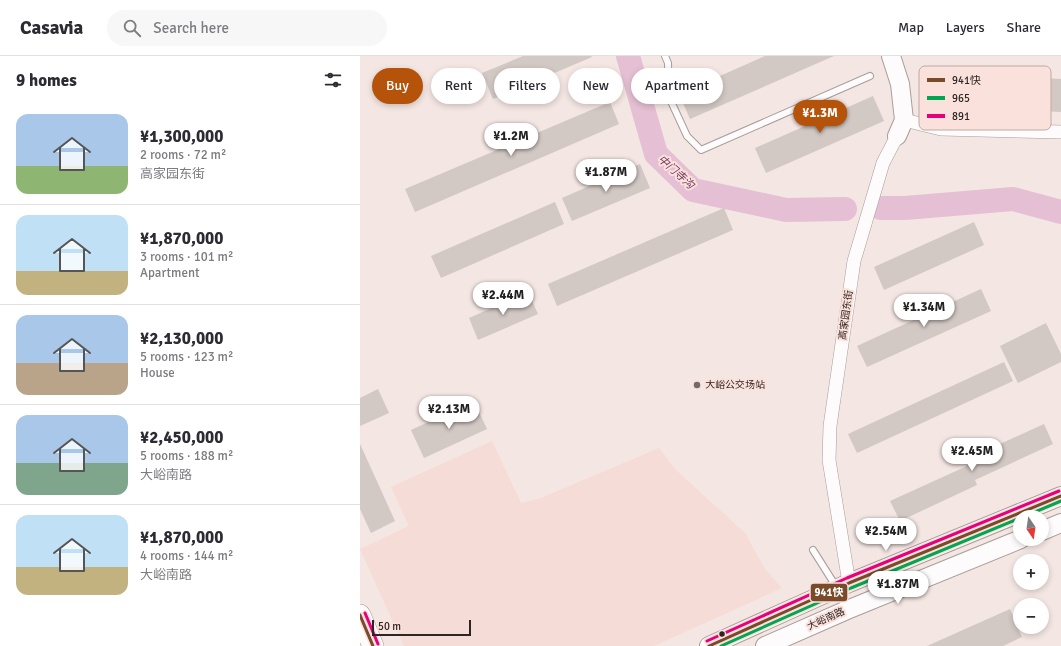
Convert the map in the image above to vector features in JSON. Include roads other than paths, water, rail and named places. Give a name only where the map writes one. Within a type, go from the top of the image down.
[{"type":"main road","points":[[891,56],[900,84],[900,128]]},
{"type":"main road","points":[[709,646],[843,586],[1061,496]]},
{"type":"main road","points":[[1049,528],[1061,523]]},
{"type":"main road","name":"大峪南路","points":[[765,646],[847,610],[1013,542]]},
{"type":"main road","points":[[360,615],[373,646]]},
{"type":"street","points":[[900,128],[919,128]]},
{"type":"street","name":"高家园东街","points":[[843,586],[829,460],[830,426],[854,261],[883,163],[900,128]]},
{"type":"street","points":[[981,130],[1061,132]]},
{"type":"lane","points":[[665,56],[668,64],[669,97],[687,136],[701,150],[870,76]]},
{"type":"lane","points":[[813,550],[843,586],[847,610]]},
{"type":"waterway","name":"中门寺沟","points":[[628,56],[656,154],[693,190],[786,210],[845,209]]},
{"type":"waterway","name":"中门寺沟","points":[[881,208],[905,208],[1013,199],[1061,212]]},
{"type":"place","name":"大峪公交场站","points":[[697,385]]}]
